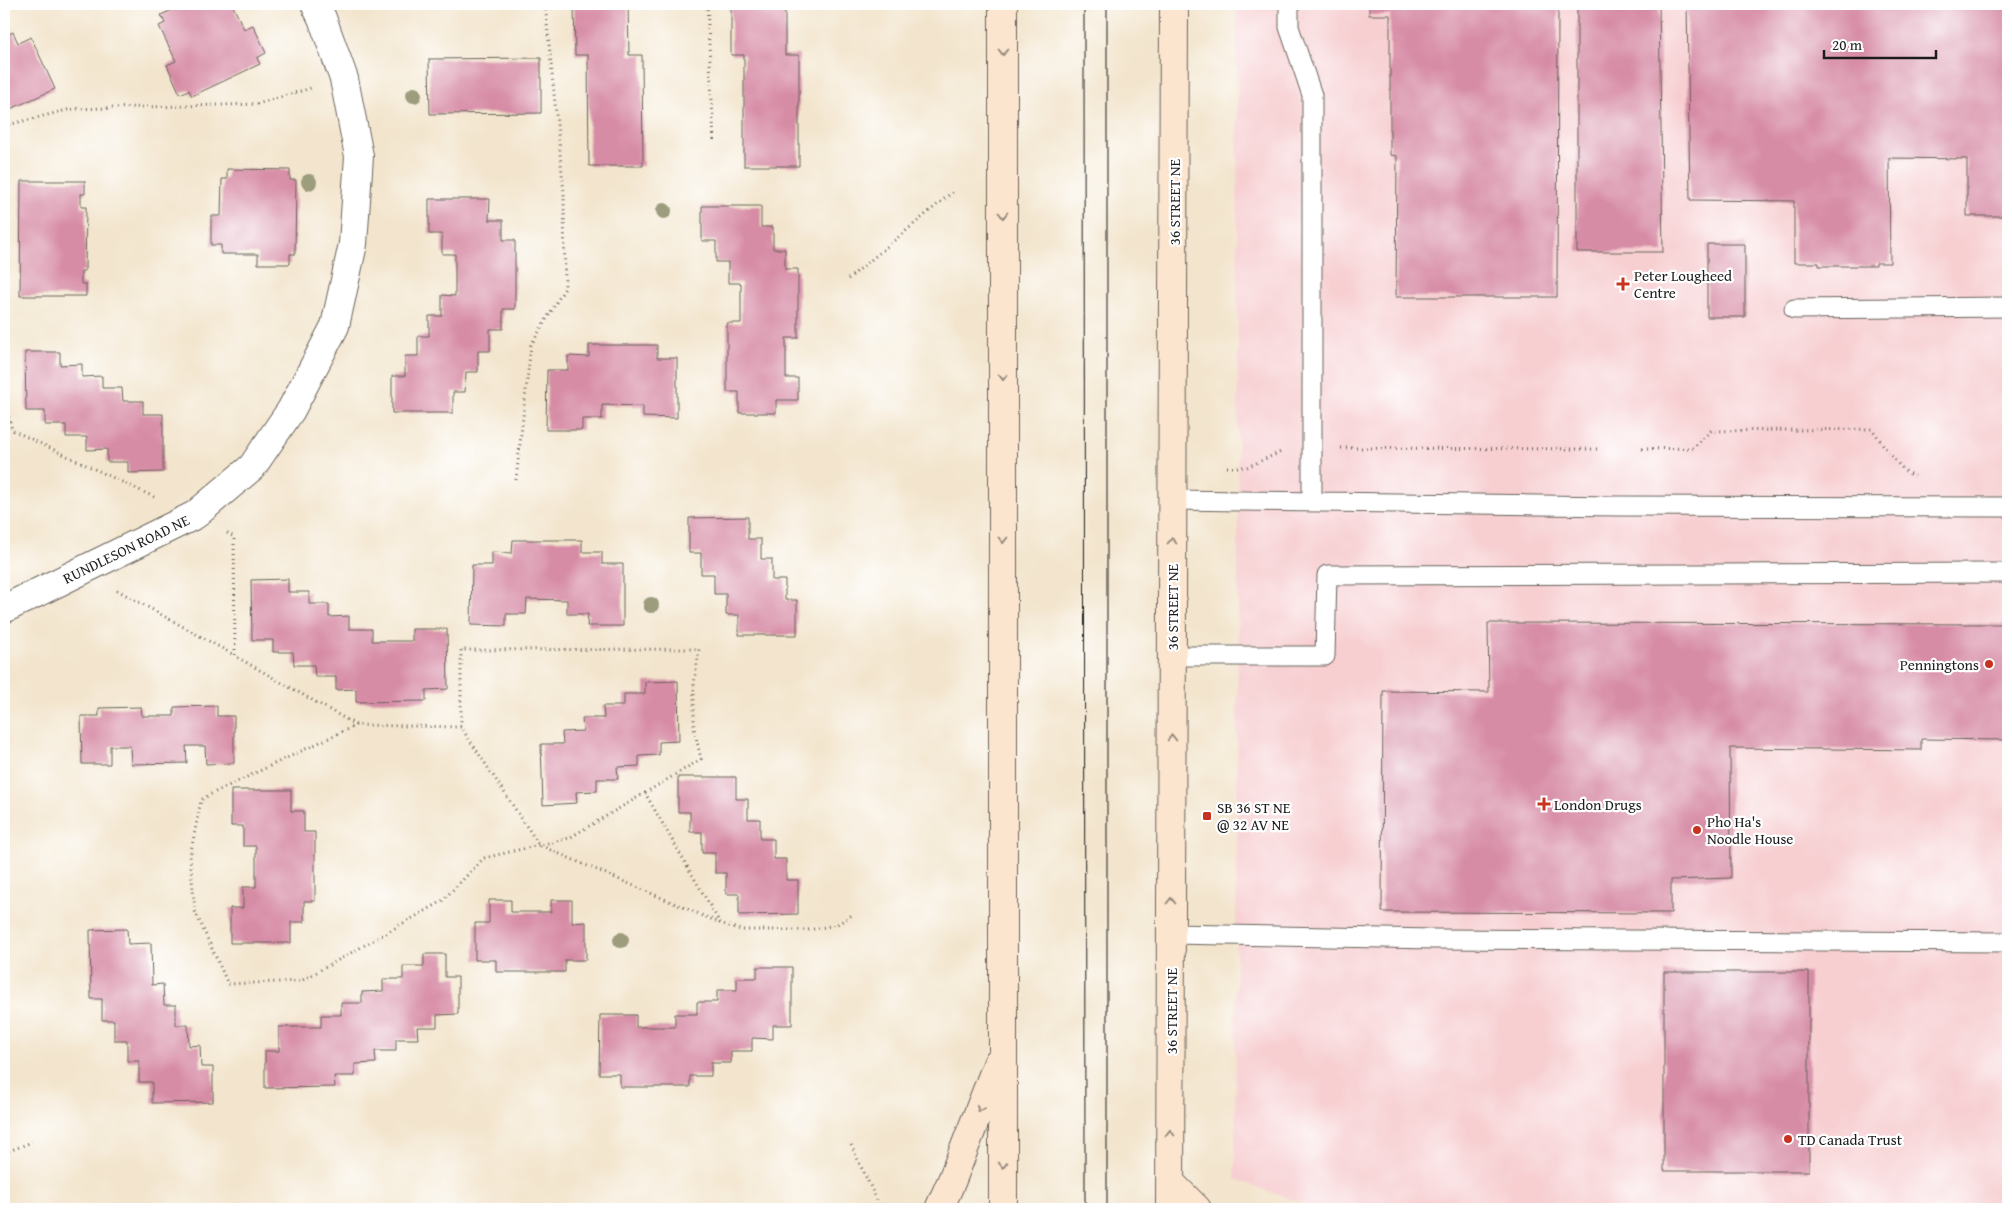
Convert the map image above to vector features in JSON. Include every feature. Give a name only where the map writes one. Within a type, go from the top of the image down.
[{"type":"main road","points":[[1003,4],[1004,1209]]},
{"type":"main road","name":"36 STREET NE","points":[[1170,1209],[1174,4]]},
{"type":"main road","points":[[939,1209],[1004,1047]]},
{"type":"main road","points":[[1170,1182],[1197,1209]]},
{"type":"street","name":"RUNDLESON ROAD NE","points":[[4,609],[194,515],[252,467],[291,410],[335,326],[353,244],[359,156],[344,78],[322,18],[314,4]]},
{"type":"lane","points":[[1289,4],[1289,26],[1312,95],[1312,502]]},
{"type":"lane","points":[[1794,309],[2008,307]]},
{"type":"lane","points":[[1173,500],[1616,506],[2008,507]]},
{"type":"lane","points":[[1172,656],[1325,656],[1327,576],[2008,573]]},
{"type":"lane","points":[[1171,934],[1434,939],[2008,942]]},
{"type":"path","points":[[516,480],[531,344],[565,288],[564,193],[545,4]]},
{"type":"path","points":[[707,4],[714,140]]},
{"type":"path","points":[[4,126],[71,108],[257,104],[344,78]]},
{"type":"path","points":[[848,279],[955,190]]},
{"type":"path","points":[[4,397],[12,430],[194,515],[234,537],[235,656]]},
{"type":"path","points":[[1642,449],[1693,448],[1711,431],[1872,429],[1896,461],[1910,475],[1918,477]]},
{"type":"path","points":[[1335,448],[1598,449]]},
{"type":"path","points":[[1227,466],[1247,467],[1285,450]]},
{"type":"path","points":[[82,570],[356,725]]},
{"type":"path","points":[[461,727],[356,725],[209,794],[201,800],[190,856],[195,911],[228,984],[301,981],[440,902],[484,858],[539,845],[569,838],[701,760],[694,728],[694,684],[699,649],[461,650],[461,727],[539,845],[720,923],[741,930],[808,930],[836,925],[852,915]]},
{"type":"path","points":[[645,793],[720,923]]},
{"type":"path","points":[[4,1153],[32,1142]]},
{"type":"path","points":[[851,1145],[881,1209]]},
{"type":"shaded area","points":[[1237,4],[2008,4],[2008,1209],[1317,1209],[1235,1179],[1238,564]]},
{"type":"building","points":[[185,4],[232,4],[244,29],[253,25],[266,53],[257,58],[260,64],[192,96],[189,90],[180,94],[167,65],[176,61],[159,26],[165,23],[161,15]]},
{"type":"building","points":[[574,4],[628,4],[629,55],[642,55],[643,166],[589,166],[588,55],[575,55]]},
{"type":"building","points":[[731,4],[785,4],[785,55],[799,55],[799,166],[744,166],[744,55],[731,55]]},
{"type":"building","points":[[1369,4],[1558,4],[1557,297],[1396,297],[1397,156],[1390,155],[1390,15],[1369,15]]},
{"type":"building","points":[[1577,4],[1659,4],[1663,252],[1577,252]]},
{"type":"building","points":[[1687,4],[2008,4],[2008,216],[1967,216],[1967,159],[1889,158],[1890,263],[1876,263],[1876,266],[1819,266],[1819,263],[1794,263],[1794,201],[1690,200]]},
{"type":"building","points":[[4,23],[9,34],[13,32],[18,43],[31,37],[55,89],[4,112]]},
{"type":"building","points":[[541,58],[541,113],[430,114],[429,59]]},
{"type":"building","points":[[227,169],[290,170],[290,180],[296,180],[295,254],[290,254],[290,264],[258,264],[258,254],[221,254],[221,245],[211,245],[211,216],[221,216],[222,179],[227,179]]},
{"type":"building","points":[[21,181],[85,181],[85,194],[81,194],[81,207],[86,207],[85,271],[81,271],[81,284],[86,284],[86,296],[20,296]]},
{"type":"building","points":[[429,199],[490,199],[489,220],[503,220],[503,240],[515,240],[515,309],[503,309],[503,329],[490,329],[490,351],[478,351],[478,372],[466,372],[465,392],[453,392],[453,413],[392,413],[392,376],[405,376],[405,356],[418,356],[418,336],[429,336],[429,316],[442,316],[442,295],[455,296],[455,254],[442,254],[442,234],[429,234]]},
{"type":"building","points":[[702,206],[761,206],[761,227],[773,227],[773,249],[785,249],[785,269],[798,269],[798,338],[786,338],[786,378],[798,378],[798,400],[776,400],[776,413],[739,413],[739,392],[727,392],[727,323],[741,323],[741,283],[728,283],[728,262],[716,262],[716,241],[702,241]]},
{"type":"building","points":[[1707,244],[1745,244],[1745,317],[1707,317]]},
{"type":"building","points":[[589,345],[657,345],[657,358],[677,358],[677,418],[643,417],[643,406],[602,405],[602,419],[582,419],[582,430],[546,430],[547,370],[568,370],[568,356],[589,357]]},
{"type":"building","points":[[25,352],[60,352],[60,365],[82,364],[82,377],[102,376],[102,388],[122,388],[123,401],[143,401],[143,414],[163,414],[163,472],[128,473],[128,462],[107,462],[107,449],[87,450],[87,437],[66,437],[66,425],[45,425],[45,411],[26,411]]},
{"type":"building","points":[[748,517],[748,539],[761,539],[761,559],[772,559],[772,580],[785,580],[785,600],[797,600],[797,635],[739,635],[739,615],[726,615],[726,594],[714,594],[714,574],[701,574],[701,553],[689,553],[689,518]]},
{"type":"building","points":[[513,540],[582,540],[582,552],[602,552],[602,564],[623,564],[623,626],[587,626],[588,614],[567,614],[567,600],[527,599],[526,614],[506,614],[506,626],[471,625],[472,565],[492,565],[492,552],[512,553]]},
{"type":"building","points":[[288,579],[288,592],[309,592],[309,604],[329,604],[329,617],[349,616],[349,629],[372,629],[372,641],[412,641],[412,629],[447,629],[448,689],[426,690],[426,701],[356,702],[356,689],[336,690],[336,677],[315,677],[314,665],[294,665],[293,652],[273,652],[273,640],[252,640],[251,580]]},
{"type":"building","points":[[1488,623],[2008,624],[2008,740],[1921,739],[1921,750],[1730,748],[1731,878],[1671,880],[1671,913],[1382,912],[1383,691],[1489,692]]},
{"type":"building","points":[[678,681],[679,741],[659,742],[659,755],[639,756],[639,766],[617,767],[618,779],[597,779],[597,791],[576,792],[577,803],[543,805],[541,744],[563,744],[562,732],[583,731],[582,718],[604,718],[603,706],[624,706],[624,694],[645,694],[645,682]]},
{"type":"building","points":[[217,706],[217,716],[234,716],[234,763],[206,764],[205,746],[186,746],[187,763],[131,764],[130,746],[110,746],[110,764],[82,764],[81,716],[99,716],[99,708],[141,707],[142,716],[174,716],[174,707]]},
{"type":"building","points":[[678,777],[736,777],[736,799],[748,799],[748,819],[760,819],[760,839],[774,839],[774,859],[786,859],[786,880],[798,880],[798,914],[739,915],[739,894],[726,894],[726,873],[715,873],[715,853],[702,853],[702,832],[690,832],[690,812],[678,812]]},
{"type":"building","points":[[231,790],[291,790],[291,811],[304,811],[304,832],[315,832],[315,901],[304,901],[304,922],[291,922],[291,943],[230,943],[230,908],[243,908],[243,887],[256,887],[256,846],[243,846],[243,826],[231,826]]},
{"type":"building","points":[[489,900],[511,900],[511,912],[551,912],[551,900],[572,900],[572,923],[586,922],[586,960],[565,960],[565,972],[496,972],[496,960],[475,960],[475,923],[489,923]]},
{"type":"building","points":[[127,929],[128,944],[151,943],[152,985],[163,984],[164,1005],[176,1005],[176,1025],[188,1025],[189,1046],[200,1045],[201,1067],[213,1067],[213,1102],[152,1103],[152,1082],[139,1082],[139,1061],[127,1061],[127,1040],[114,1040],[114,1020],[102,1020],[102,999],[91,999],[90,930]]},
{"type":"building","points":[[424,954],[445,954],[445,977],[458,977],[458,1014],[437,1015],[437,1027],[417,1027],[418,1039],[396,1039],[396,1051],[375,1051],[376,1063],[355,1064],[355,1076],[334,1076],[335,1087],[265,1088],[265,1051],[279,1051],[279,1027],[321,1027],[321,1015],[341,1015],[341,1003],[362,1003],[362,992],[383,991],[383,979],[403,979],[403,966],[424,966]]},
{"type":"building","points":[[757,967],[792,967],[792,1025],[773,1025],[773,1039],[752,1038],[752,1051],[731,1051],[731,1063],[711,1063],[711,1076],[690,1076],[690,1087],[620,1087],[620,1074],[599,1074],[600,1015],[636,1015],[636,1027],[675,1027],[675,1014],[697,1014],[697,1002],[717,1002],[717,990],[737,990],[737,978],[757,978]]},
{"type":"building","points":[[1664,972],[1809,972],[1809,1171],[1664,1171]]},
{"type":"tram line","points":[[1084,4],[1085,1209]]},
{"type":"tram line","points":[[1107,4],[1107,1209]]},
{"type":"place","name":"Peter Lougheed Centre","points":[[1623,284]]},
{"type":"place","name":"Penningtons","points":[[1989,664]]},
{"type":"place","name":"London Drugs","points":[[1544,804]]},
{"type":"place","name":"SB 36 ST NE @ 32 AV NE","points":[[1207,816]]},
{"type":"place","name":"Pho Ha's Noodle House","points":[[1697,830]]},
{"type":"place","name":"TD Canada Trust","points":[[1788,1139]]}]
